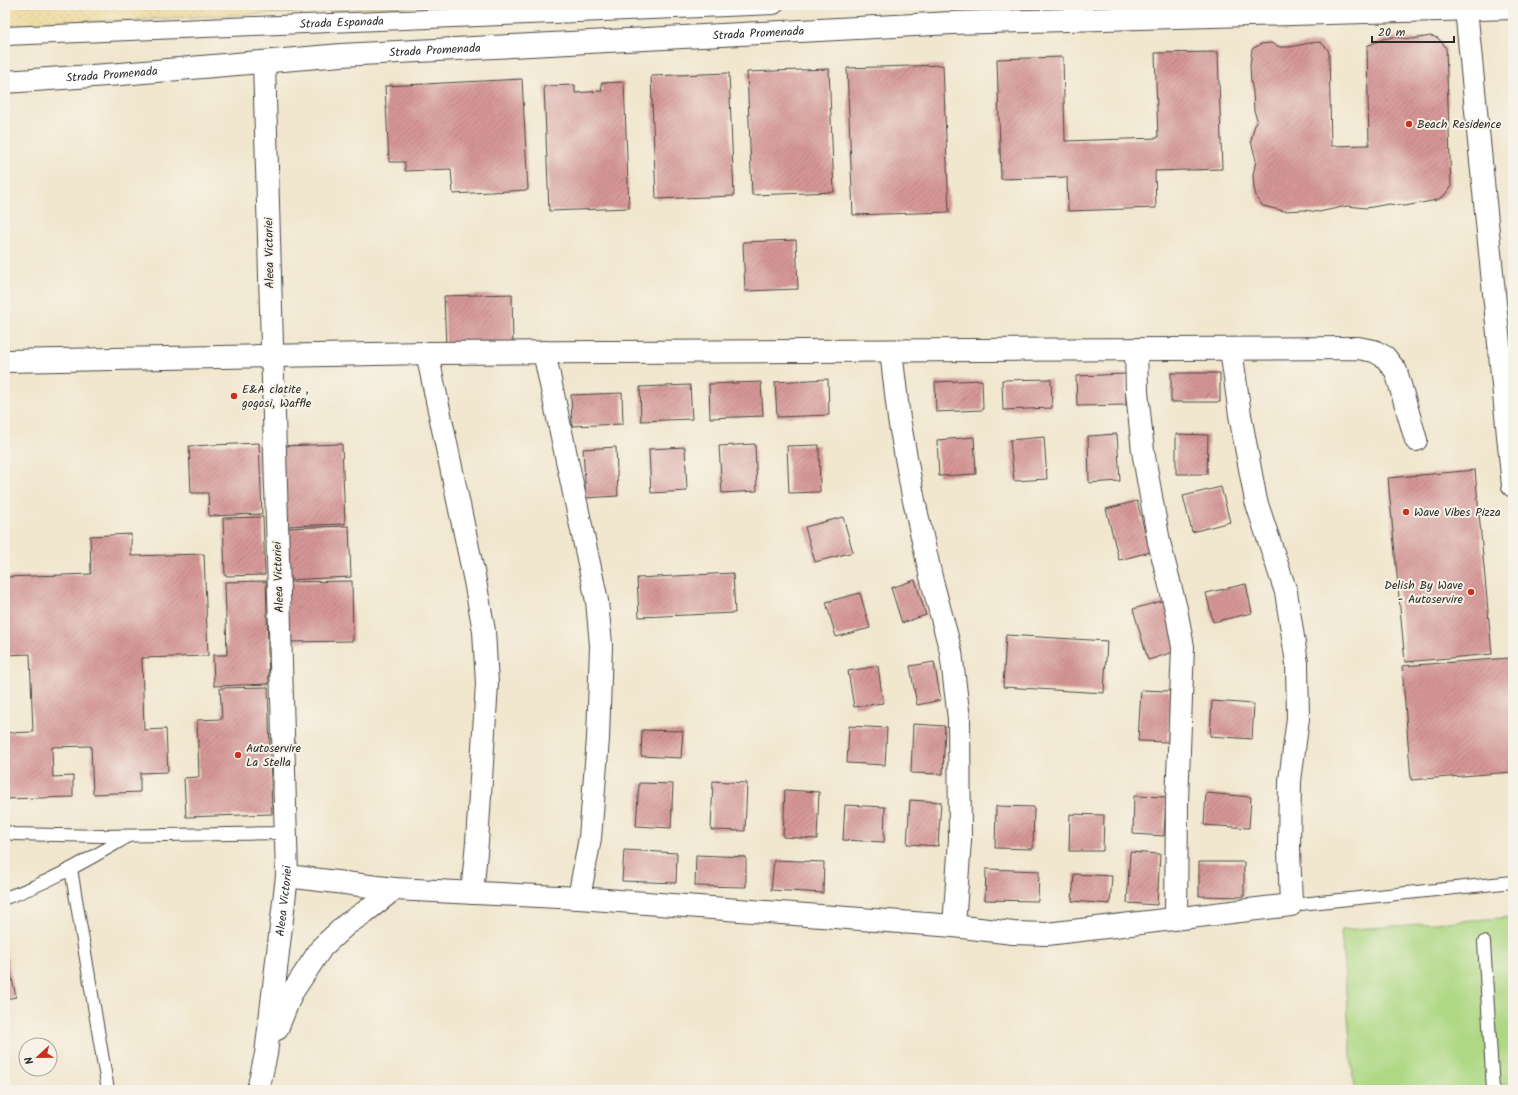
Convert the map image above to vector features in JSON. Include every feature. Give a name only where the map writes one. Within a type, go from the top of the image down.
[{"type":"street","name":"Strada Espanada","points":[[5,36],[774,5]]},
{"type":"street","name":"Strada Promenada","points":[[5,82],[121,74],[341,55],[952,24],[1513,8]]},
{"type":"street","points":[[1466,9],[1513,486]]},
{"type":"street","name":"Aleea Victoriei","points":[[258,1090],[266,1054],[287,876],[271,355],[264,62]]},
{"type":"street","points":[[5,361],[427,353],[1358,348],[1374,351],[1385,357],[1396,371],[1416,440]]},
{"type":"street","points":[[1136,349],[1136,392],[1143,452],[1159,542],[1176,609],[1183,647],[1177,801],[1176,918]]},
{"type":"street","points":[[287,876],[394,889],[578,898],[954,926],[1013,933],[1047,934],[1291,905],[1289,849],[1290,781],[1298,718],[1297,664],[1286,592],[1256,501],[1240,415],[1231,349]]},
{"type":"street","points":[[891,350],[899,419],[913,496],[931,577],[951,652],[959,719],[960,840],[954,926]]},
{"type":"street","points":[[544,352],[597,601],[601,645],[598,739],[590,838],[578,898]]},
{"type":"street","points":[[427,353],[475,581],[484,631],[487,684],[478,842],[472,893]]},
{"type":"street","points":[[266,1054],[291,994],[322,947],[347,924],[394,889]]},
{"type":"lane","points":[[5,831],[13,834],[130,836],[285,833]]},
{"type":"lane","points":[[5,898],[26,891],[130,836]]},
{"type":"lane","points":[[70,869],[108,1090]]},
{"type":"lane","points":[[1291,905],[1513,882]]},
{"type":"lane","points":[[1484,942],[1493,1090]]},
{"type":"green space","points":[[1513,917],[1513,1090],[1354,1090],[1341,930]]},
{"type":"sand","points":[[5,5],[445,5],[5,26]]},
{"type":"building","name":"Beach Residence","points":[[1431,36],[1438,38],[1446,48],[1451,186],[1444,196],[1437,200],[1405,206],[1389,204],[1366,208],[1347,206],[1319,212],[1304,210],[1284,211],[1263,206],[1257,199],[1253,175],[1256,160],[1251,141],[1257,119],[1254,111],[1251,81],[1250,65],[1252,49],[1261,44],[1271,43],[1280,47],[1290,47],[1320,42],[1327,48],[1329,53],[1331,146],[1369,145],[1367,46],[1383,39],[1393,37],[1412,39]]},
{"type":"building","points":[[1218,52],[1222,169],[1155,171],[1156,208],[1068,211],[1067,177],[1001,179],[997,59],[1063,57],[1065,141],[1158,138],[1155,53]]},
{"type":"building","points":[[943,65],[949,212],[853,215],[847,68]]},
{"type":"building","points":[[829,69],[834,192],[752,195],[747,72]]},
{"type":"building","points":[[729,73],[734,196],[656,199],[651,76]]},
{"type":"building","points":[[522,79],[528,190],[453,194],[451,169],[405,171],[405,162],[389,162],[385,86]]},
{"type":"building","points":[[624,82],[629,208],[549,211],[544,86],[575,85],[575,93],[602,91],[601,83]]},
{"type":"building","points":[[796,240],[798,289],[745,291],[743,242]]},
{"type":"building","points":[[512,294],[513,346],[446,347],[444,296]]},
{"type":"building","points":[[1171,373],[1220,373],[1220,402],[1171,402]]},
{"type":"building","points":[[1126,374],[1126,405],[1077,406],[1076,376]]},
{"type":"building","points":[[828,379],[829,415],[777,417],[775,382]]},
{"type":"building","points":[[1051,379],[1052,408],[1003,410],[1002,380]]},
{"type":"building","points":[[982,380],[983,410],[936,412],[935,382]]},
{"type":"building","points":[[761,382],[763,416],[710,418],[709,384]]},
{"type":"building","points":[[690,385],[692,419],[641,421],[640,387]]},
{"type":"building","points":[[622,393],[623,424],[572,426],[571,395]]},
{"type":"building","points":[[1117,434],[1120,481],[1089,483],[1088,436]]},
{"type":"building","points":[[1176,434],[1208,435],[1207,474],[1176,474]]},
{"type":"building","points":[[974,437],[976,474],[939,476],[937,440]]},
{"type":"building","points":[[1044,437],[1047,479],[1014,481],[1010,440]]},
{"type":"building","points":[[259,443],[262,514],[209,516],[208,493],[191,493],[189,446]]},
{"type":"building","points":[[342,444],[345,524],[283,526],[279,446]]},
{"type":"building","points":[[755,444],[757,491],[722,493],[719,446]]},
{"type":"building","points":[[819,445],[820,492],[789,493],[787,446]]},
{"type":"building","points":[[616,447],[618,496],[586,498],[583,449]]},
{"type":"building","points":[[685,447],[687,491],[651,493],[649,449]]},
{"type":"building","points":[[1475,470],[1492,654],[1405,662],[1388,478]]},
{"type":"building","points":[[1221,487],[1230,522],[1192,532],[1183,496]]},
{"type":"building","points":[[1137,501],[1150,552],[1119,560],[1106,509]]},
{"type":"building","points":[[263,517],[265,575],[225,576],[223,518]]},
{"type":"building","points":[[843,517],[853,552],[815,562],[805,527]]},
{"type":"building","points":[[349,526],[351,577],[285,580],[283,528]]},
{"type":"building","points":[[131,534],[131,556],[204,554],[208,656],[142,658],[144,730],[166,729],[168,772],[140,773],[140,792],[93,794],[91,746],[52,747],[53,777],[73,776],[73,797],[5,799],[5,733],[33,732],[30,654],[5,655],[5,577],[91,574],[90,536]]},
{"type":"building","points":[[733,573],[735,613],[639,617],[637,578]]},
{"type":"building","points":[[915,580],[926,615],[902,623],[891,588]]},
{"type":"building","points":[[266,581],[269,684],[214,686],[213,655],[227,655],[225,582]]},
{"type":"building","points":[[352,581],[353,641],[288,642],[287,582]]},
{"type":"building","points":[[1246,584],[1252,613],[1213,622],[1206,593]]},
{"type":"building","points":[[860,593],[870,628],[836,637],[826,602]]},
{"type":"building","points":[[1165,600],[1180,650],[1148,660],[1133,609]]},
{"type":"building","points":[[1006,635],[1107,641],[1104,693],[1003,687]]},
{"type":"building","points":[[1510,658],[1513,701],[1513,772],[1411,780],[1402,666]]},
{"type":"building","points":[[934,662],[941,700],[917,705],[910,666]]},
{"type":"building","points":[[878,666],[883,703],[854,707],[848,671]]},
{"type":"building","points":[[268,687],[272,814],[186,817],[184,778],[199,777],[197,720],[222,719],[220,688]]},
{"type":"building","points":[[1141,690],[1170,691],[1168,742],[1138,741]]},
{"type":"building","points":[[1212,701],[1254,704],[1252,739],[1210,736]]},
{"type":"building","points":[[913,724],[945,726],[943,774],[911,773]]},
{"type":"building","points":[[849,726],[887,728],[885,765],[847,763]]},
{"type":"building","points":[[642,730],[683,731],[681,758],[641,756]]},
{"type":"building","points":[[713,781],[747,783],[745,831],[711,830]]},
{"type":"building","points":[[639,783],[673,784],[671,828],[636,826]]},
{"type":"building","points":[[785,790],[819,792],[817,839],[783,837]]},
{"type":"building","points":[[1206,793],[1251,797],[1249,828],[1204,825]]},
{"type":"building","points":[[1134,796],[1166,797],[1164,836],[1133,834]]},
{"type":"building","points":[[910,800],[941,802],[938,846],[907,844]]},
{"type":"building","points":[[845,805],[885,807],[884,842],[843,840]]},
{"type":"building","points":[[996,806],[1034,807],[1033,849],[995,848]]},
{"type":"building","points":[[1070,814],[1104,815],[1103,851],[1069,851]]},
{"type":"building","points":[[624,850],[677,853],[676,883],[622,881]]},
{"type":"building","points":[[1130,852],[1160,854],[1157,905],[1127,903]]},
{"type":"building","points":[[696,855],[746,857],[746,887],[695,886]]},
{"type":"building","points":[[774,860],[824,862],[823,893],[771,890]]},
{"type":"building","points":[[1199,862],[1244,862],[1244,897],[1199,896]]},
{"type":"building","points":[[986,869],[1039,871],[1038,901],[985,900]]},
{"type":"building","points":[[1074,874],[1112,876],[1110,904],[1072,901]]},
{"type":"building","points":[[5,946],[16,997],[5,999]]},
{"type":"place","name":"Beach Residence","points":[[1409,124]]},
{"type":"place","name":"E&A clatite , gogosi, Waffle","points":[[234,396]]},
{"type":"place","name":"Wave Vibes Pizza","points":[[1406,512]]},
{"type":"place","name":"Delish By Wave - Autoservire","points":[[1471,592]]},
{"type":"place","name":"Autoservire La Stella","points":[[238,755]]}]
